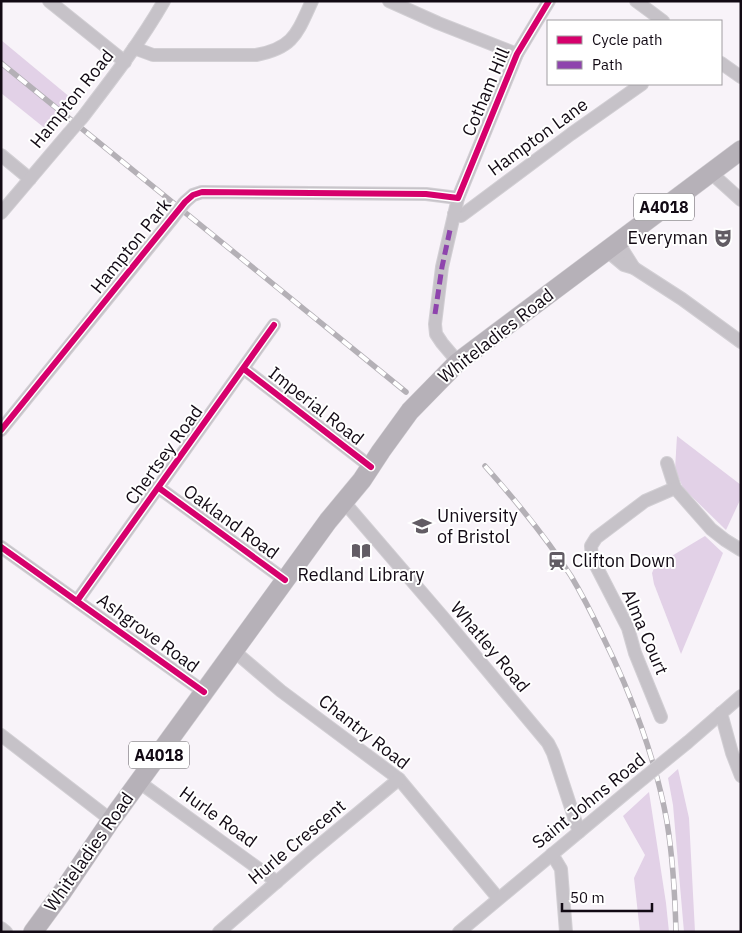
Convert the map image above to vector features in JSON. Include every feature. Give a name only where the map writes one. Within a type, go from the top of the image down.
[{"type":"main road","name":"Whiteladies Road","points":[[33,932],[111,820],[285,580],[371,467],[410,412],[458,362],[741,150]]},
{"type":"street","points":[[49,1],[125,62]]},
{"type":"street","name":"Hampton Road","points":[[1,213],[82,118],[125,62],[164,1]]},
{"type":"street","points":[[134,48],[153,55],[256,55],[269,53],[283,47],[290,41],[298,31],[312,1]]},
{"type":"street","points":[[389,1],[407,5],[516,58]]},
{"type":"street","name":"Cotham Hill","points":[[458,362],[442,344],[436,334],[435,324],[442,267],[450,230],[458,198],[516,58],[548,1]]},
{"type":"street","points":[[636,1],[662,20]]},
{"type":"street","points":[[722,64],[741,77]]},
{"type":"street","name":"Hampton Lane","points":[[454,214],[461,216],[641,85]]},
{"type":"street","points":[[1,155],[30,179]]},
{"type":"street","points":[[710,172],[741,200]]},
{"type":"street","name":"Hampton Park","points":[[1,430],[185,202],[193,195],[202,192],[426,194],[458,198]]},
{"type":"street","points":[[612,246],[634,268],[682,299],[741,342]]},
{"type":"street","name":"Chertsey Road","points":[[77,601],[274,325]]},
{"type":"street","name":"Imperial Road","points":[[244,369],[371,467]]},
{"type":"street","points":[[667,463],[675,488],[711,528],[741,550]]},
{"type":"street","name":"Oakland Road","points":[[159,488],[285,580]]},
{"type":"street","name":"Alma Court","points":[[661,717],[635,653],[628,628],[592,558],[592,546],[596,538],[645,501],[675,488]]},
{"type":"street","name":"Whatley Road","points":[[344,502],[548,743],[579,832]]},
{"type":"street","name":"Ashgrove Road","points":[[1,547],[204,692]]},
{"type":"street","name":"Chantry Road","points":[[234,651],[281,691],[398,779],[498,898]]},
{"type":"street","name":"Saint Johns Road","points":[[459,932],[741,696]]},
{"type":"street","points":[[721,713],[732,754],[741,776]]},
{"type":"street","points":[[1,734],[111,820]]},
{"type":"street","name":"Hurle Crescent","points":[[219,932],[398,779]]},
{"type":"street","name":"Hurle Road","points":[[139,782],[277,882]]},
{"type":"street","points":[[552,854],[561,868],[566,932]]},
{"type":"street","points":[[1,928],[6,932]]},
{"type":"shaded area","points":[[1,40],[77,103],[52,134],[1,93]]},
{"type":"shaded area","points":[[677,436],[741,485],[741,498],[726,530],[683,488],[675,469]]},
{"type":"shaded area","points":[[705,536],[723,553],[681,654],[654,584],[652,573],[655,566]]},
{"type":"shaded area","points":[[678,769],[689,818],[695,932],[684,932],[673,805],[668,778]]},
{"type":"shaded area","points":[[649,792],[669,932],[640,932],[634,878],[645,855],[623,816]]},
{"type":"railway","points":[[1,63],[406,392]]},
{"type":"railway","points":[[485,466],[530,520],[571,576],[592,614],[633,704],[656,775],[667,822],[672,863],[676,932]]},
{"type":"marked path","points":[[435,314],[450,230]]},
{"type":"cycle path","points":[[1,430],[185,202],[193,195],[202,192],[426,194],[458,198],[517,54],[549,1]]},
{"type":"cycle path","points":[[77,601],[274,325]]},
{"type":"cycle path","points":[[244,369],[371,467]]},
{"type":"cycle path","points":[[159,488],[285,580]]},
{"type":"cycle path","points":[[1,547],[204,692]]},
{"type":"place","name":"Everyman","points":[[723,238]]},
{"type":"place","name":"University of Bristol","points":[[422,526]]},
{"type":"place","name":"Redland Library","points":[[361,551]]},
{"type":"place","name":"Clifton Down","points":[[557,561]]}]
